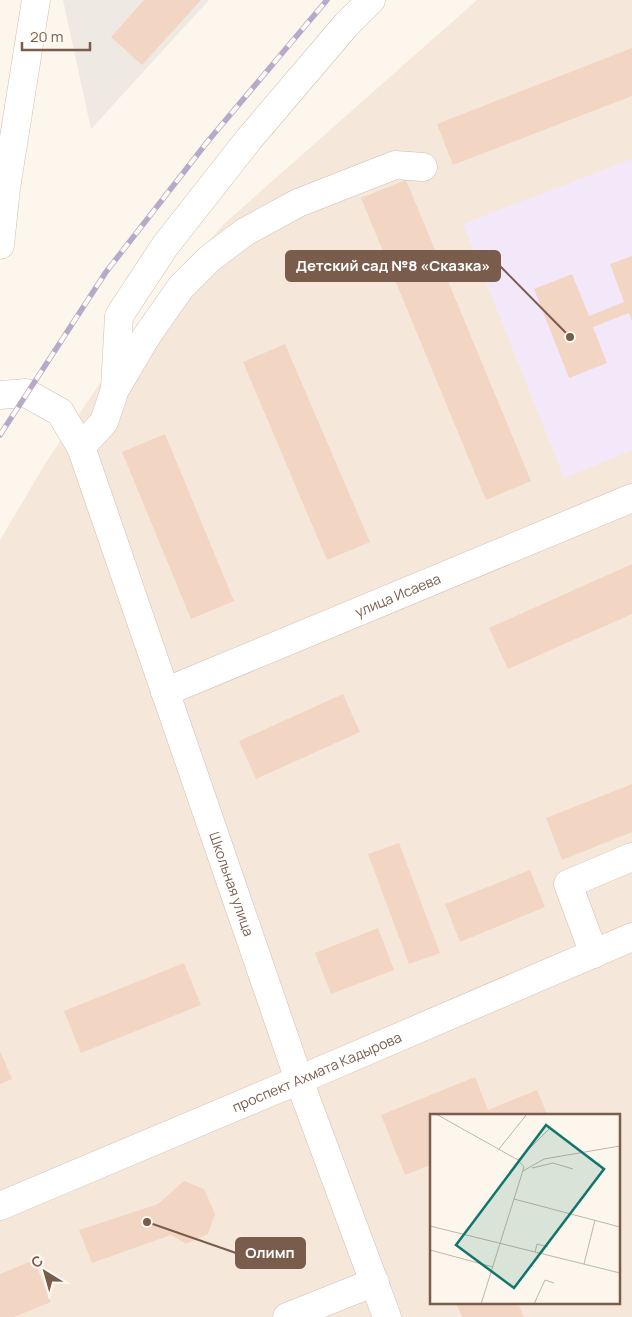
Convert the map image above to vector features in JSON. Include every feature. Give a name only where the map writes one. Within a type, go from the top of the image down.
[{"type":"street","points":[[0,245],[6,188],[36,0]]},
{"type":"street","points":[[115,389],[119,316],[164,246],[249,139],[346,25],[370,0]]},
{"type":"street","points":[[81,448],[104,422],[115,389],[146,336],[181,287],[209,259],[245,232],[298,203],[395,165],[423,167]]},
{"type":"street","name":"Школьная улица","points":[[0,395],[26,393],[60,412],[81,448],[299,1080],[387,1317]]},
{"type":"street","name":"улица Исаева","points":[[165,692],[632,498]]},
{"type":"street","points":[[594,954],[568,884],[632,856]]},
{"type":"street","name":"проспект Ахмата Кадырова","points":[[0,1206],[632,937]]},
{"type":"street","points":[[287,1317],[374,1282]]},
{"type":"shaded area","points":[[63,0],[209,0],[91,129]]},
{"type":"shaded area","points":[[477,0],[632,0],[632,1317],[0,1317],[0,540],[48,459],[165,289],[225,223]]},
{"type":"shaded area","points":[[632,159],[632,450],[564,478],[463,224]]},
{"type":"building","points":[[144,0],[201,0],[142,65],[111,37]]},
{"type":"building","points":[[632,48],[632,96],[453,165],[437,124]]},
{"type":"building","points":[[406,180],[531,481],[486,500],[361,198]]},
{"type":"building","points":[[632,256],[632,321],[629,313],[593,327],[607,363],[569,378],[534,289],[572,274],[589,316],[624,302],[610,264]]},
{"type":"building","points":[[285,344],[370,542],[327,560],[243,362]]},
{"type":"building","points":[[165,434],[234,601],[191,619],[122,452]]},
{"type":"building","points":[[632,564],[632,614],[508,669],[489,628]]},
{"type":"building","points":[[343,694],[360,732],[256,779],[239,741]]},
{"type":"building","points":[[632,784],[632,832],[562,860],[546,818]]},
{"type":"building","points":[[399,843],[440,953],[409,964],[368,854]]},
{"type":"building","points":[[530,870],[545,907],[460,942],[445,904]]},
{"type":"building","points":[[378,928],[394,970],[331,994],[315,953]]},
{"type":"building","points":[[184,963],[201,1005],[81,1053],[64,1011]]},
{"type":"building","points":[[0,1051],[12,1079],[0,1084]]},
{"type":"building","points":[[475,1077],[488,1110],[537,1090],[547,1114],[430,1114],[430,1165],[405,1175],[381,1115]]},
{"type":"building","points":[[184,1181],[204,1189],[215,1214],[208,1234],[186,1244],[171,1235],[92,1263],[79,1230],[158,1204]]},
{"type":"building","points":[[34,1260],[51,1302],[14,1317],[0,1317],[0,1274]]},
{"type":"building","points":[[456,1304],[518,1304],[524,1317],[462,1317]]},
{"type":"railway","points":[[0,435],[106,272],[208,141],[327,0]]},
{"type":"place","name":"Детский сад №8 «Сказка»","points":[[570,337]]},
{"type":"place","name":"Олимп","points":[[147,1222]]}]
